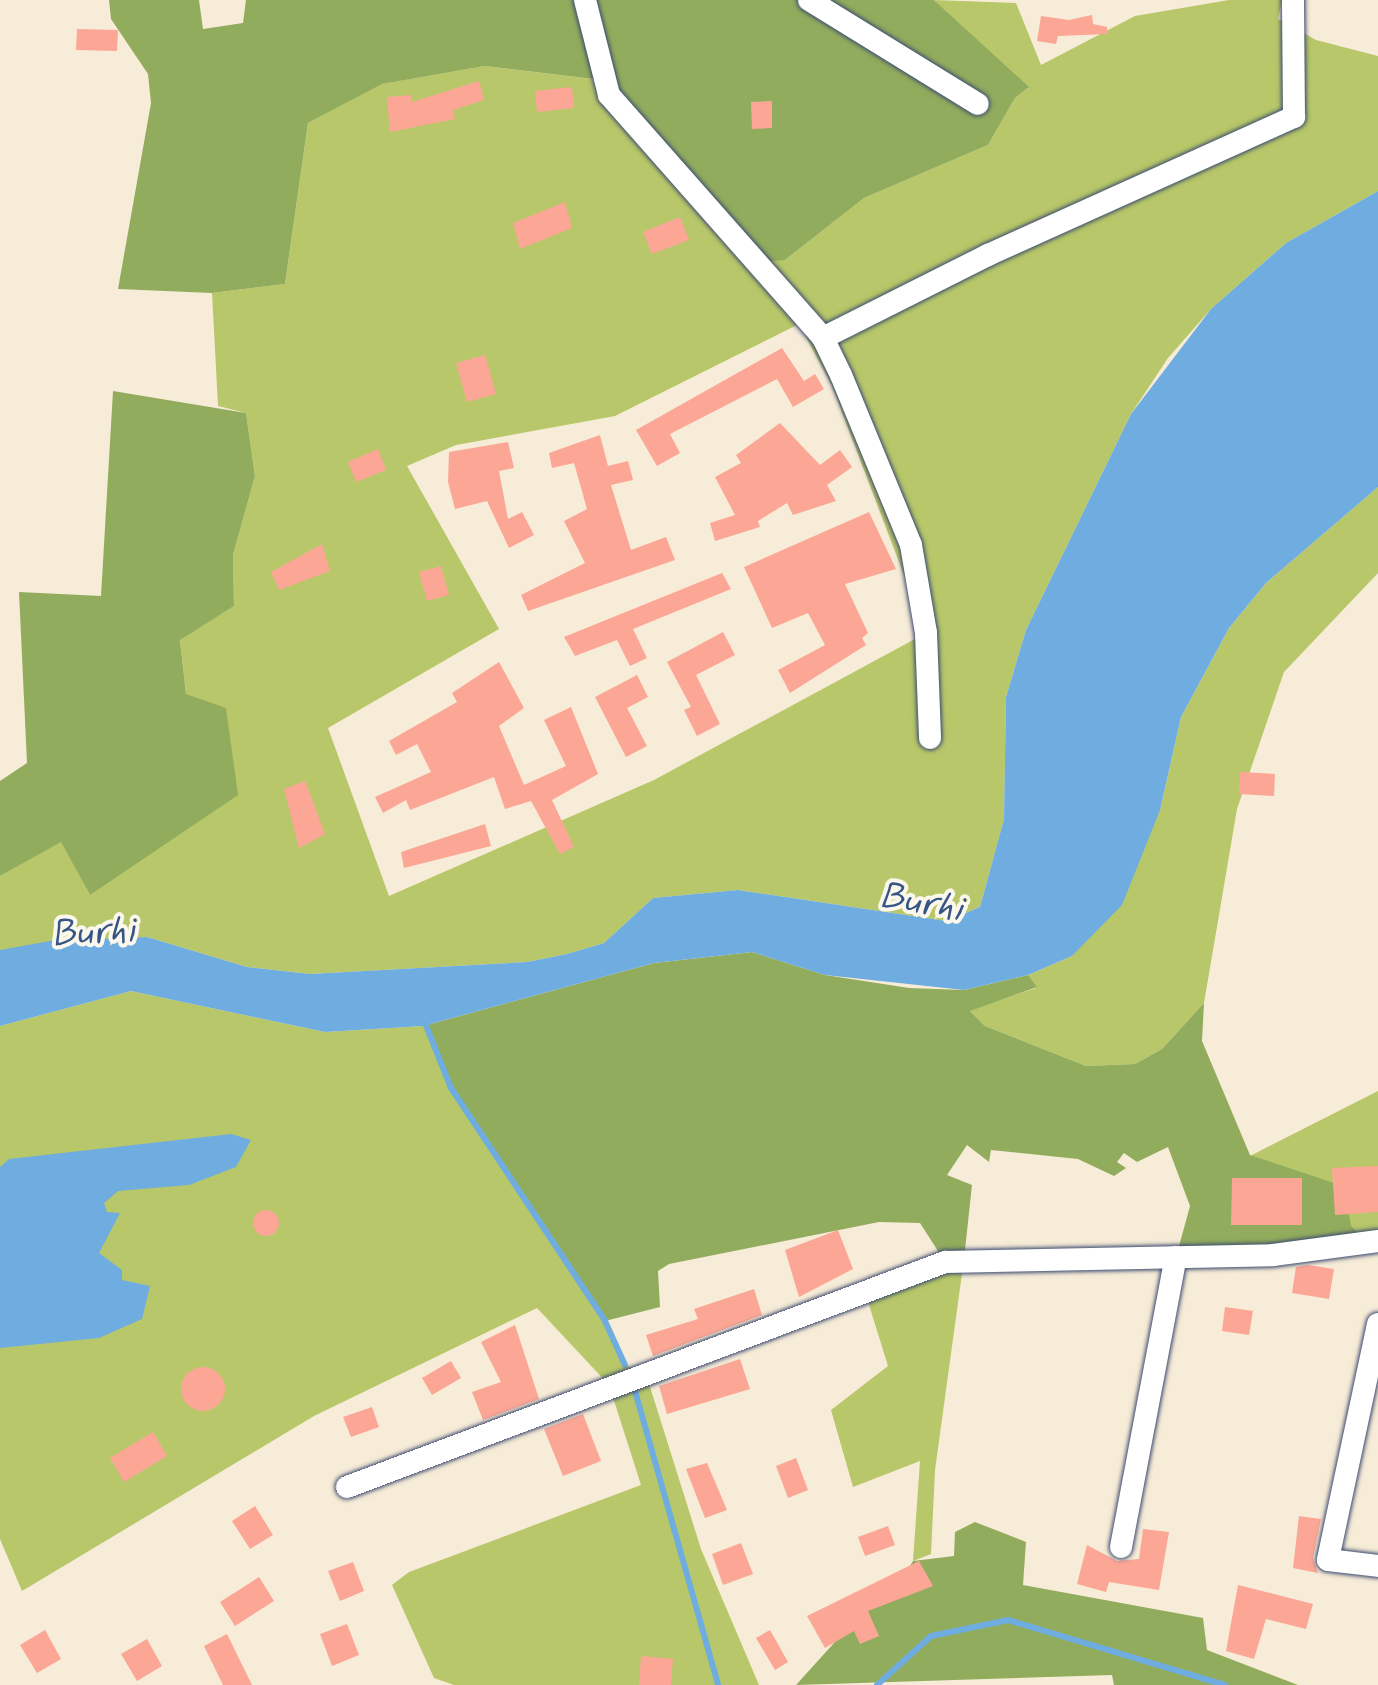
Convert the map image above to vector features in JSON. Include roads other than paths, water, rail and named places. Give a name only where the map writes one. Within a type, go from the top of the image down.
[{"type":"street","points":[[585,0],[609,95],[824,338],[911,545],[926,633],[930,738]]},
{"type":"street","points":[[809,0],[978,104]]},
{"type":"street","points":[[824,338],[988,255],[1294,117],[1293,0]]},
{"type":"street","points":[[347,1487],[944,1262],[1302,1253],[1378,1240]]},
{"type":"street","points":[[1120,1547],[1176,1257]]},
{"type":"street","points":[[1378,1324],[1328,1560],[1378,1566]]},
{"type":"water","points":[[1378,191],[1378,487],[1266,583],[1229,628],[1181,717],[1160,810],[1122,905],[1072,956],[1028,975],[964,990],[825,975],[752,952],[654,963],[423,1026],[325,1032],[131,991],[0,1026],[0,950],[50,941],[147,937],[247,967],[310,974],[527,962],[567,954],[604,943],[653,898],[738,890],[946,921],[980,907],[1004,819],[1006,697],[1026,630],[1131,414],[1211,309],[1286,243]]},
{"type":"water","points":[[231,1134],[251,1140],[236,1167],[189,1185],[118,1191],[104,1203],[107,1212],[120,1213],[99,1253],[122,1270],[122,1280],[150,1286],[142,1319],[99,1338],[0,1348],[0,1167],[9,1159]]},
{"type":"waterway","points":[[423,1018],[451,1088],[605,1321],[625,1365]]},
{"type":"waterway","points":[[635,1391],[718,1685]]},
{"type":"waterway","points":[[877,1685],[931,1636],[1008,1620],[1225,1685]]},
{"type":"water label","name":"Burhi","points":[[921,903]]},
{"type":"water label","name":"Burhi","points":[[93,933]]}]
